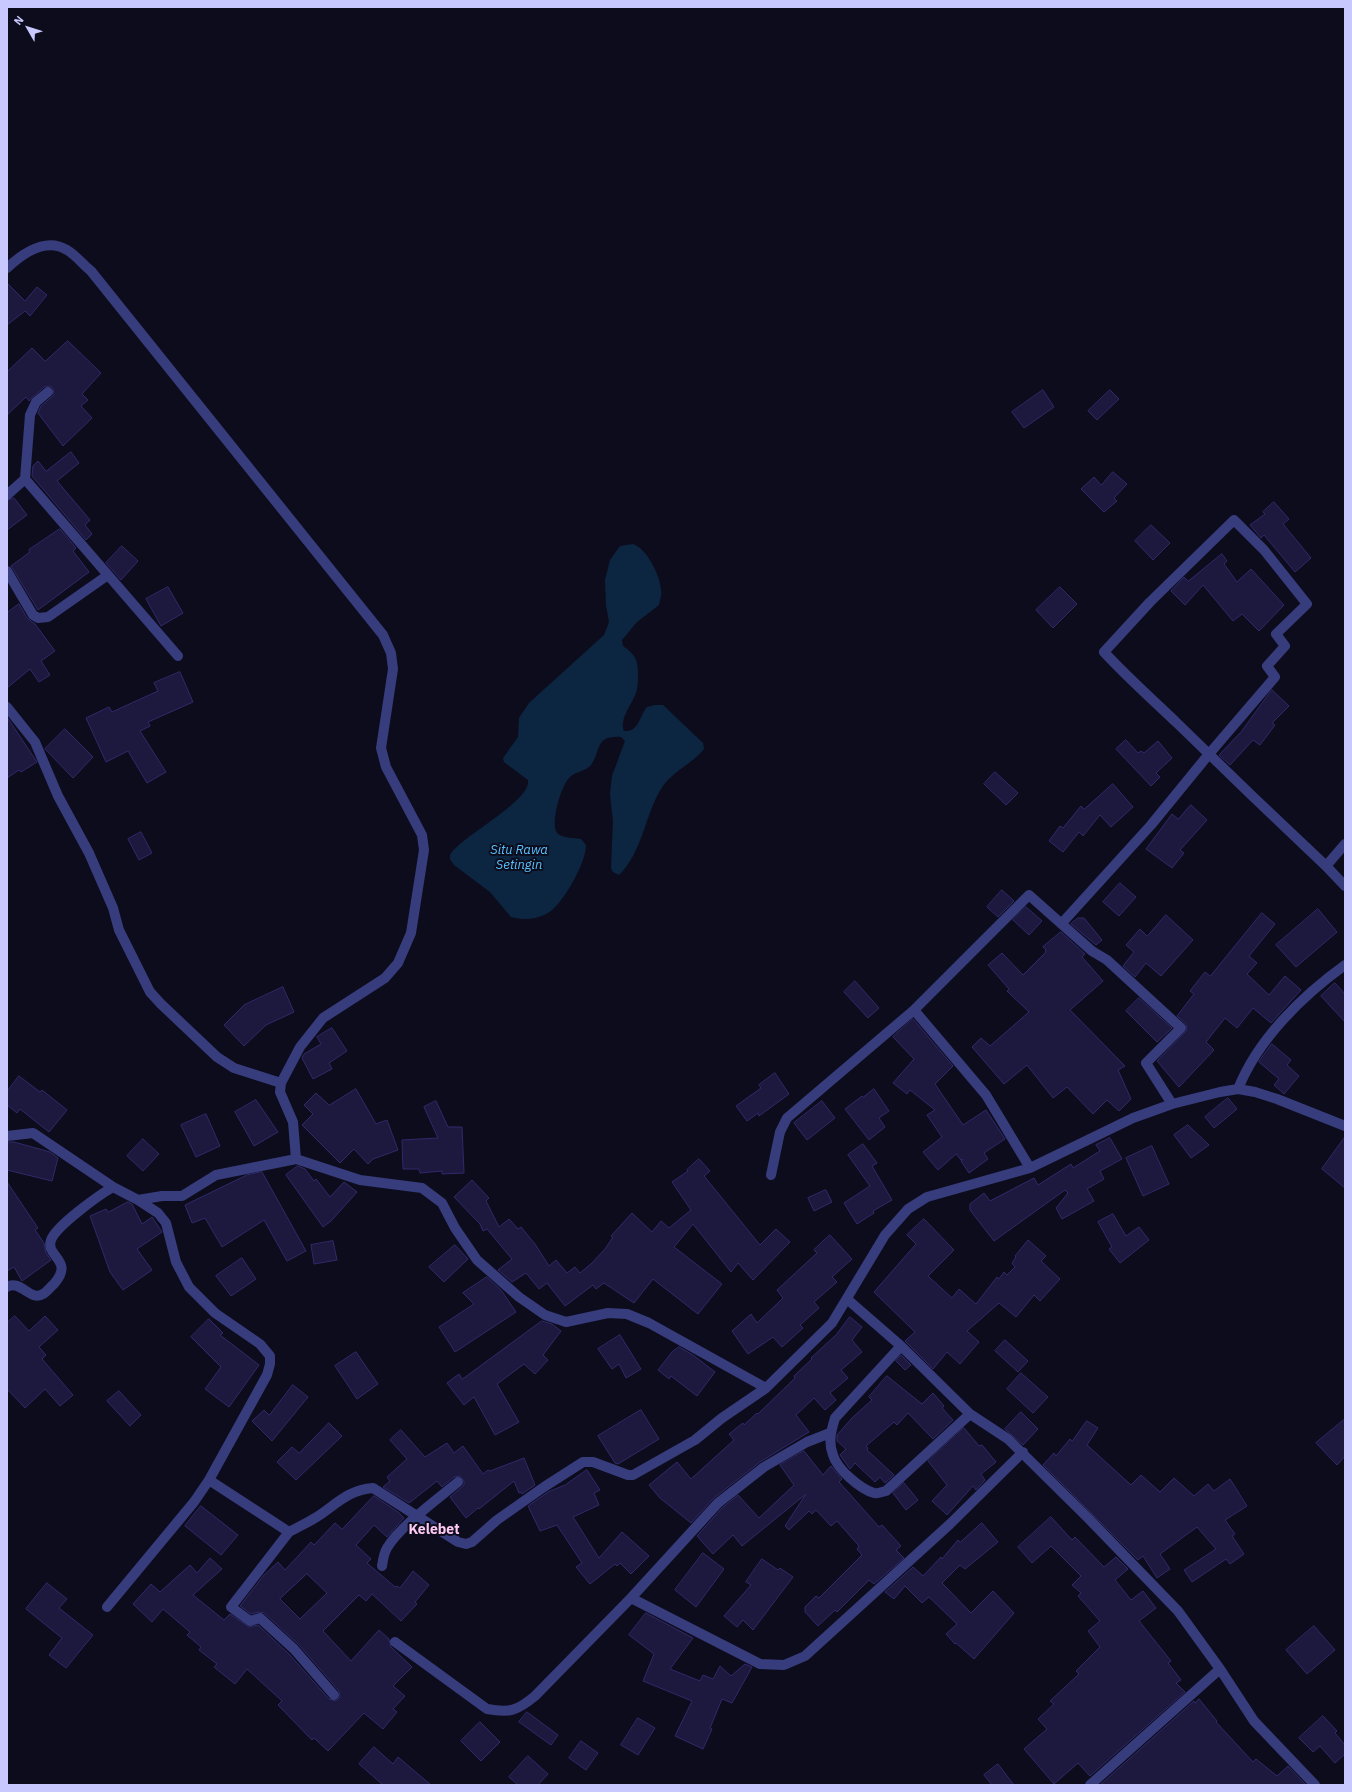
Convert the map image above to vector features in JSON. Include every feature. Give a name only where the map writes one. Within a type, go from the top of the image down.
[{"type":"street","points":[[7,268],[38,246],[52,244],[67,250],[91,271],[383,635],[391,653],[393,669],[381,748],[386,767],[422,835],[424,850],[412,933],[398,963],[386,978],[323,1018],[300,1047],[281,1083],[280,1092],[294,1122],[296,1159]]},
{"type":"street","points":[[48,392],[36,402],[30,415],[26,445],[25,479],[178,656]]},
{"type":"street","points":[[7,495],[25,479]]},
{"type":"street","points":[[1062,923],[1151,825],[1208,754],[1275,677],[1267,666],[1285,646],[1276,634],[1307,604],[1264,550],[1234,520],[1150,602],[1104,652],[1208,754],[1326,866],[1345,886]]},
{"type":"street","points":[[7,570],[33,615],[43,619],[108,575]]},
{"type":"street","points":[[7,707],[35,742],[58,796],[88,853],[113,908],[119,930],[150,992],[217,1057],[234,1068],[281,1083]]},
{"type":"street","points":[[1326,866],[1345,844]]},
{"type":"street","points":[[771,1175],[780,1132],[787,1118],[914,1010],[981,944],[1027,895],[1032,897],[1092,951],[1118,970],[1181,1028],[1146,1063],[1172,1104]]},
{"type":"street","points":[[1238,1089],[1253,1060],[1295,1007],[1327,978],[1345,965]]},
{"type":"street","points":[[914,1010],[986,1095],[1030,1168]]},
{"type":"street","points":[[334,1696],[294,1649],[260,1618],[250,1621],[231,1607],[289,1532],[314,1519],[345,1496],[359,1489],[373,1488],[458,1542],[466,1544],[472,1542],[497,1520],[583,1462],[593,1462],[628,1475],[633,1475],[695,1440],[722,1418],[766,1388],[832,1323],[885,1235],[908,1209],[927,1197],[1030,1168],[1107,1130],[1172,1104],[1238,1089],[1277,1098],[1345,1126]]},
{"type":"street","points":[[7,1136],[33,1133],[113,1187],[138,1200],[158,1213],[166,1223],[176,1262],[189,1287],[215,1313],[260,1344],[270,1356],[270,1364],[267,1375],[209,1480],[194,1502],[107,1607]]},
{"type":"street","points":[[138,1200],[162,1196],[182,1196],[216,1175],[296,1159],[360,1180],[422,1188],[442,1203],[455,1228],[477,1260],[519,1297],[545,1315],[566,1322],[608,1313],[627,1314],[649,1323],[766,1388]]},
{"type":"street","points":[[7,1287],[14,1285],[21,1286],[33,1296],[39,1296],[45,1293],[61,1276],[62,1271],[62,1266],[50,1247],[50,1241],[55,1234],[89,1201],[113,1187]]},
{"type":"street","points":[[847,1299],[902,1346],[970,1414],[1008,1439],[1023,1452],[1178,1611],[1220,1669],[1254,1721],[1315,1785]]},
{"type":"street","points":[[902,1346],[836,1418],[830,1433],[833,1457],[850,1479],[875,1494],[886,1491],[970,1414]]},
{"type":"street","points":[[395,1642],[487,1709],[504,1712],[520,1708],[535,1696],[631,1598],[718,1503],[764,1467],[808,1442],[830,1433]]},
{"type":"street","points":[[631,1598],[760,1664],[784,1665],[805,1656],[950,1524],[1023,1452]]},
{"type":"street","points":[[209,1480],[289,1532]]},
{"type":"street","points":[[382,1566],[384,1553],[390,1542],[417,1516],[458,1482]]},
{"type":"street","points":[[1090,1785],[1220,1669]]},
{"type":"water","name":"Situ Rawa Setingin","points":[[633,544],[643,551],[652,563],[658,577],[661,593],[659,605],[637,622],[622,640],[623,646],[635,658],[638,674],[636,693],[623,722],[624,731],[629,731],[636,726],[647,707],[663,705],[703,743],[704,749],[665,783],[651,810],[633,856],[619,875],[613,872],[611,868],[613,821],[610,794],[612,776],[625,741],[621,737],[612,737],[602,742],[591,765],[586,769],[572,775],[567,781],[560,796],[555,814],[556,829],[558,834],[566,837],[581,839],[586,845],[583,861],[579,870],[569,889],[548,913],[533,918],[522,919],[511,917],[490,892],[454,865],[450,859],[450,855],[467,838],[508,808],[519,798],[526,788],[528,780],[504,762],[503,758],[518,737],[519,718],[529,703],[604,635],[609,622],[606,605],[605,580],[610,560],[620,546]]},
{"type":"building","points":[[7,283],[25,301],[37,287],[47,295],[30,316],[25,311],[7,325]]},
{"type":"building","points":[[68,341],[101,373],[82,394],[88,400],[81,406],[92,418],[63,446],[38,413],[41,406],[54,395],[53,388],[50,386],[44,387],[29,401],[26,397],[7,415],[7,372],[32,348],[45,361]]},
{"type":"building","points":[[1043,390],[1054,407],[1024,428],[1012,412]]},
{"type":"building","points":[[1110,390],[1119,399],[1097,420],[1088,411]]},
{"type":"building","points":[[71,452],[79,463],[57,481],[90,520],[85,525],[92,534],[86,540],[32,476],[33,466],[38,461],[46,471]]},
{"type":"building","points":[[1113,472],[1127,484],[1114,498],[1117,501],[1104,512],[1081,489],[1094,477],[1101,485]]},
{"type":"building","points":[[14,498],[27,515],[7,530],[7,501]]},
{"type":"building","points":[[1274,502],[1289,519],[1283,524],[1311,558],[1295,572],[1264,535],[1261,538],[1250,525],[1265,514],[1263,512]]},
{"type":"building","points":[[1151,525],[1170,543],[1153,560],[1135,541]]},
{"type":"building","points":[[60,529],[76,548],[73,551],[89,572],[38,610],[11,566],[30,552],[29,550]]},
{"type":"building","points":[[122,546],[138,561],[121,580],[106,563]]},
{"type":"building","points":[[1222,554],[1227,561],[1224,564],[1237,582],[1251,569],[1284,605],[1259,631],[1242,614],[1233,621],[1203,585],[1185,605],[1171,591],[1184,577],[1188,581]]},
{"type":"building","points":[[168,587],[183,613],[161,626],[146,599]]},
{"type":"building","points":[[1060,587],[1077,604],[1053,628],[1036,610]]},
{"type":"building","points":[[19,604],[27,618],[35,624],[55,651],[41,661],[50,675],[39,682],[30,669],[7,688],[7,613]]},
{"type":"building","points":[[180,672],[193,702],[148,722],[150,726],[140,731],[166,772],[147,783],[128,751],[106,762],[86,718],[109,707],[112,712],[158,691],[154,683]]},
{"type":"building","points":[[1272,690],[1289,706],[1272,723],[1275,725],[1260,745],[1253,740],[1230,765],[1219,755],[1241,732]]},
{"type":"building","points":[[7,717],[37,762],[21,772],[19,770],[7,778]]},
{"type":"building","points":[[65,729],[93,757],[73,778],[45,749]]},
{"type":"building","points":[[1126,740],[1138,753],[1141,751],[1144,753],[1158,741],[1172,758],[1156,773],[1160,777],[1151,786],[1116,749]]},
{"type":"building","points":[[995,772],[1018,793],[1006,805],[984,784]]},
{"type":"building","points":[[1113,784],[1133,807],[1111,827],[1100,815],[1083,836],[1079,832],[1063,852],[1049,841],[1060,826],[1063,828],[1081,806],[1084,809]]},
{"type":"building","points":[[1191,805],[1207,820],[1180,850],[1184,853],[1172,868],[1146,849],[1172,814],[1178,819]]},
{"type":"building","points":[[141,832],[152,853],[139,860],[128,839]]},
{"type":"building","points":[[1120,883],[1136,897],[1119,916],[1103,902]]},
{"type":"building","points":[[1002,890],[1014,901],[998,917],[987,907]]},
{"type":"building","points":[[1026,907],[1042,921],[1029,935],[1013,920]]},
{"type":"building","points":[[1318,909],[1337,932],[1296,967],[1276,945]]},
{"type":"building","points":[[1262,913],[1275,924],[1249,956],[1257,963],[1247,974],[1269,995],[1285,976],[1301,990],[1271,1023],[1253,1008],[1237,1028],[1225,1018],[1206,1042],[1214,1050],[1179,1087],[1157,1061],[1187,1030],[1186,1024],[1177,1016],[1194,994],[1190,991],[1205,972],[1210,976]]},
{"type":"building","points":[[1166,915],[1193,940],[1161,976],[1146,963],[1135,977],[1123,966],[1134,952],[1126,945],[1140,929],[1147,936]]},
{"type":"building","points":[[1078,918],[1084,918],[1102,940],[1096,945],[1071,924]]},
{"type":"building","points":[[1061,932],[1085,954],[1082,957],[1103,981],[1070,1010],[1125,1066],[1118,1070],[1131,1099],[1119,1111],[1107,1100],[1093,1114],[1067,1087],[1053,1098],[1027,1065],[1004,1084],[972,1047],[981,1038],[990,1046],[1029,1012],[1007,991],[1009,989],[988,965],[1002,953],[1023,975],[1045,953],[1046,950],[1043,947]]},
{"type":"building","points":[[855,981],[879,1008],[868,1018],[844,992]]},
{"type":"building","points":[[1335,983],[1345,994],[1345,1022],[1321,996]]},
{"type":"building","points":[[283,987],[294,1012],[266,1025],[244,1046],[224,1025],[244,1005]]},
{"type":"building","points":[[1139,998],[1172,1028],[1157,1042],[1126,1011]]},
{"type":"building","points":[[913,1019],[953,1066],[935,1084],[963,1125],[986,1110],[1005,1139],[984,1153],[988,1159],[969,1173],[961,1161],[963,1159],[961,1160],[956,1154],[938,1170],[923,1152],[942,1137],[927,1115],[935,1110],[910,1090],[907,1094],[893,1083],[914,1059],[893,1037]]},
{"type":"building","points":[[332,1028],[347,1051],[329,1063],[332,1069],[313,1079],[302,1058],[304,1054],[321,1044],[317,1037]]},
{"type":"building","points":[[1272,1044],[1291,1060],[1287,1065],[1299,1076],[1284,1094],[1274,1085],[1279,1079],[1259,1062]]},
{"type":"building","points":[[775,1073],[789,1094],[759,1116],[758,1113],[747,1121],[736,1106],[761,1088],[759,1085]]},
{"type":"building","points":[[19,1076],[40,1092],[42,1090],[67,1110],[49,1132],[20,1109],[17,1113],[7,1105],[7,1092]]},
{"type":"building","points":[[356,1089],[376,1124],[387,1120],[398,1150],[373,1159],[368,1164],[354,1149],[340,1163],[302,1125],[313,1114],[304,1105],[316,1093],[329,1105]]},
{"type":"building","points":[[874,1089],[889,1111],[879,1118],[885,1127],[869,1140],[845,1109]]},
{"type":"building","points":[[1228,1098],[1237,1109],[1214,1128],[1205,1117]]},
{"type":"building","points":[[256,1100],[278,1132],[254,1146],[235,1112]]},
{"type":"building","points":[[436,1101],[448,1127],[462,1127],[464,1173],[442,1174],[442,1171],[420,1173],[419,1169],[403,1169],[402,1140],[438,1138],[424,1107]]},
{"type":"building","points":[[822,1101],[835,1118],[807,1140],[794,1123]]},
{"type":"building","points":[[206,1114],[220,1146],[196,1157],[181,1125]]},
{"type":"building","points":[[1188,1125],[1209,1145],[1191,1158],[1174,1135]]},
{"type":"building","points":[[1345,1137],[1345,1188],[1322,1169]]},
{"type":"building","points":[[1110,1138],[1122,1159],[1100,1171],[1104,1179],[1087,1189],[1094,1201],[1062,1219],[1056,1208],[1068,1193],[1065,1190],[994,1241],[970,1210],[970,1204],[984,1193],[990,1201],[1034,1178],[1038,1185],[1071,1164],[1073,1168],[1100,1151],[1096,1145]]},
{"type":"building","points":[[143,1139],[159,1154],[143,1171],[127,1156]]},
{"type":"building","points":[[7,1142],[14,1142],[50,1152],[58,1158],[52,1181],[7,1170]]},
{"type":"building","points":[[863,1144],[877,1163],[872,1166],[892,1200],[873,1211],[874,1213],[857,1224],[844,1203],[870,1186],[848,1155]]},
{"type":"building","points":[[1152,1146],[1169,1184],[1143,1196],[1126,1158]]},
{"type":"building","points":[[699,1159],[710,1171],[704,1176],[760,1245],[776,1229],[790,1242],[753,1280],[738,1263],[731,1272],[693,1224],[674,1247],[722,1284],[698,1314],[653,1279],[634,1303],[604,1283],[596,1289],[593,1285],[565,1306],[547,1283],[539,1289],[526,1273],[512,1282],[498,1270],[512,1259],[487,1229],[483,1231],[480,1224],[454,1197],[472,1180],[489,1198],[486,1201],[499,1227],[509,1219],[518,1229],[521,1227],[535,1244],[549,1266],[556,1260],[567,1273],[575,1267],[580,1273],[605,1249],[613,1237],[611,1236],[632,1213],[652,1232],[661,1221],[669,1228],[691,1210],[672,1182],[688,1171],[687,1170]]},
{"type":"building","points":[[298,1166],[305,1169],[314,1181],[316,1179],[330,1197],[344,1182],[357,1192],[331,1221],[323,1227],[286,1175]]},
{"type":"building","points":[[262,1172],[306,1251],[287,1261],[264,1220],[222,1247],[205,1218],[192,1223],[185,1205],[247,1175]]},
{"type":"building","points":[[7,1182],[38,1228],[35,1230],[44,1243],[46,1253],[51,1260],[22,1281],[14,1267],[7,1271]]},
{"type":"building","points":[[826,1190],[832,1202],[814,1211],[808,1198]]},
{"type":"building","points":[[128,1202],[132,1204],[142,1224],[152,1217],[162,1232],[137,1249],[152,1270],[123,1290],[110,1272],[90,1216],[106,1209],[108,1212]]},
{"type":"building","points":[[1113,1214],[1126,1236],[1139,1227],[1149,1240],[1120,1263],[1109,1249],[1112,1247],[1098,1222]]},
{"type":"building","points":[[924,1219],[954,1250],[928,1276],[952,1298],[959,1289],[976,1304],[997,1277],[999,1279],[1004,1272],[1007,1275],[1015,1267],[1012,1263],[1016,1257],[1015,1256],[1028,1240],[1046,1256],[1041,1261],[1060,1279],[1040,1301],[1034,1295],[1016,1317],[999,1303],[967,1331],[979,1342],[960,1364],[947,1352],[933,1369],[905,1341],[915,1332],[874,1292],[916,1244],[907,1235]]},
{"type":"building","points":[[830,1235],[852,1259],[832,1277],[837,1282],[814,1302],[819,1308],[800,1325],[803,1328],[782,1347],[773,1337],[748,1354],[732,1331],[751,1314],[757,1323],[783,1298],[777,1290],[817,1253],[814,1250]]},
{"type":"building","points":[[333,1241],[337,1260],[314,1264],[311,1245]]},
{"type":"building","points":[[455,1245],[468,1259],[444,1282],[429,1267]]},
{"type":"building","points":[[242,1258],[256,1279],[231,1296],[216,1276]]},
{"type":"building","points":[[487,1277],[501,1290],[516,1312],[455,1352],[439,1327],[474,1304],[463,1293]]},
{"type":"building","points":[[15,1316],[29,1331],[45,1316],[58,1330],[39,1347],[46,1355],[42,1359],[73,1395],[60,1406],[45,1389],[25,1408],[7,1389],[7,1323]]},
{"type":"building","points":[[850,1317],[862,1327],[852,1340],[862,1352],[841,1370],[848,1378],[830,1393],[836,1400],[825,1410],[814,1398],[796,1415],[809,1432],[760,1462],[714,1498],[691,1523],[660,1498],[649,1485],[677,1462],[691,1479],[734,1440],[729,1434],[743,1423],[744,1425],[757,1413],[758,1414],[795,1378],[794,1376],[812,1359],[811,1358],[836,1335]]},
{"type":"building","points":[[209,1319],[223,1333],[220,1335],[259,1365],[229,1407],[205,1389],[221,1367],[191,1337]]},
{"type":"building","points":[[542,1321],[552,1324],[561,1331],[543,1355],[548,1360],[535,1374],[524,1364],[497,1384],[519,1422],[495,1435],[474,1397],[464,1405],[447,1383],[459,1374],[462,1379]]},
{"type":"building","points":[[620,1335],[641,1369],[626,1378],[619,1364],[612,1369],[598,1349]]},
{"type":"building","points":[[1005,1340],[1028,1361],[1018,1372],[995,1351]]},
{"type":"building","points":[[679,1347],[693,1355],[715,1372],[697,1396],[671,1376],[669,1379],[658,1370],[672,1352]]},
{"type":"building","points":[[356,1352],[378,1384],[357,1399],[335,1366]]},
{"type":"building","points":[[901,1355],[911,1365],[905,1370],[896,1361]]},
{"type":"building","points":[[1021,1373],[1048,1397],[1033,1413],[1007,1389]]},
{"type":"building","points":[[887,1376],[922,1404],[933,1393],[944,1406],[942,1408],[953,1420],[933,1439],[908,1413],[897,1425],[894,1422],[866,1446],[868,1448],[867,1450],[894,1475],[885,1483],[880,1477],[875,1482],[855,1463],[850,1469],[840,1455],[846,1449],[837,1441],[837,1435],[853,1417],[872,1400],[869,1397]]},
{"type":"building","points":[[293,1385],[308,1397],[272,1441],[252,1421],[264,1410],[269,1415]]},
{"type":"building","points":[[119,1391],[141,1415],[130,1426],[107,1401]]},
{"type":"building","points":[[641,1410],[659,1439],[618,1464],[615,1463],[598,1436]]},
{"type":"building","points":[[1021,1412],[1038,1429],[1023,1445],[1005,1429]]},
{"type":"building","points":[[1345,1419],[1345,1456],[1337,1465],[1316,1443]]},
{"type":"building","points":[[1087,1421],[1098,1428],[1087,1445],[1131,1485],[1141,1475],[1160,1492],[1174,1478],[1194,1496],[1208,1484],[1214,1491],[1230,1479],[1247,1506],[1225,1520],[1235,1534],[1232,1536],[1244,1554],[1230,1564],[1226,1559],[1192,1582],[1184,1570],[1216,1549],[1197,1527],[1160,1554],[1170,1569],[1157,1578],[1143,1556],[1138,1560],[1043,1465],[1054,1453],[1056,1456],[1070,1439],[1072,1441]]},
{"type":"building","points":[[329,1423],[342,1436],[296,1480],[277,1462],[292,1447],[299,1453]]},
{"type":"building","points":[[964,1428],[979,1446],[982,1445],[996,1462],[981,1474],[985,1480],[976,1490],[973,1486],[947,1515],[932,1501],[947,1485],[928,1461]]},
{"type":"building","points":[[401,1430],[425,1457],[447,1443],[454,1453],[463,1446],[483,1474],[488,1470],[490,1471],[524,1458],[535,1485],[522,1494],[521,1492],[519,1493],[514,1481],[466,1518],[450,1497],[464,1485],[464,1481],[460,1476],[454,1477],[442,1487],[437,1481],[409,1503],[383,1487],[390,1481],[387,1477],[407,1459],[390,1440]]},
{"type":"building","points":[[804,1451],[823,1475],[831,1466],[842,1479],[839,1482],[879,1527],[882,1525],[901,1546],[896,1550],[904,1558],[874,1584],[869,1580],[837,1612],[835,1610],[818,1626],[805,1612],[805,1607],[816,1596],[819,1598],[862,1555],[857,1549],[859,1546],[837,1521],[831,1526],[816,1510],[812,1514],[809,1511],[789,1530],[785,1526],[806,1494],[742,1546],[733,1535],[713,1554],[697,1536],[722,1508],[738,1495],[759,1518],[794,1485],[780,1465]]},
{"type":"building","points":[[587,1470],[600,1490],[594,1493],[599,1505],[573,1517],[599,1558],[622,1532],[649,1556],[631,1574],[620,1563],[617,1566],[615,1564],[590,1584],[576,1567],[582,1563],[557,1525],[540,1531],[528,1506],[548,1492],[565,1485]]},
{"type":"building","points":[[904,1483],[918,1500],[906,1510],[893,1493]]},
{"type":"building","points":[[374,1496],[398,1512],[404,1518],[387,1537],[374,1525],[356,1545],[371,1559],[367,1563],[395,1587],[397,1586],[400,1588],[413,1571],[429,1585],[415,1602],[417,1604],[401,1621],[372,1594],[366,1601],[359,1595],[323,1631],[351,1661],[379,1630],[389,1639],[391,1647],[412,1667],[393,1686],[405,1696],[393,1709],[397,1712],[383,1729],[364,1713],[328,1751],[314,1738],[312,1740],[278,1705],[282,1701],[247,1669],[235,1684],[214,1667],[217,1664],[199,1650],[201,1647],[187,1635],[190,1632],[163,1609],[152,1622],[133,1604],[151,1584],[160,1592],[190,1565],[197,1573],[210,1558],[222,1569],[193,1595],[224,1620],[230,1614],[249,1627],[258,1625],[289,1654],[329,1699],[336,1701],[340,1697],[339,1691],[299,1645],[264,1613],[259,1612],[251,1614],[240,1606],[264,1575],[278,1562],[285,1570],[311,1542],[314,1545],[335,1523],[342,1529]],"holes":[[[307,1574],[327,1593],[300,1619],[280,1599]]]},
{"type":"building","points":[[201,1506],[238,1535],[221,1555],[185,1526]]},
{"type":"building","points":[[1051,1517],[1072,1540],[1075,1537],[1104,1567],[1116,1557],[1128,1569],[1115,1580],[1131,1600],[1143,1591],[1156,1608],[1139,1621],[1171,1661],[1168,1663],[1181,1680],[1176,1683],[1185,1692],[1090,1776],[1078,1763],[1054,1784],[1024,1749],[1047,1729],[1038,1719],[1054,1704],[1050,1701],[1079,1674],[1076,1671],[1100,1647],[1088,1631],[1100,1621],[1078,1596],[1081,1593],[1072,1585],[1081,1576],[1051,1546],[1032,1563],[1018,1547]]},
{"type":"building","points":[[982,1523],[998,1542],[965,1569],[960,1565],[942,1583],[971,1613],[993,1591],[1014,1613],[974,1659],[956,1643],[955,1644],[946,1634],[957,1624],[929,1597],[922,1603],[905,1586],[894,1599],[885,1592],[913,1567],[923,1576],[941,1557],[942,1559],[958,1540],[960,1542]]},
{"type":"building","points":[[703,1553],[724,1569],[696,1607],[675,1590]]},
{"type":"building","points":[[762,1559],[778,1570],[780,1568],[793,1577],[753,1630],[743,1620],[737,1627],[724,1616],[751,1585],[746,1582]]},
{"type":"building","points":[[47,1583],[67,1599],[59,1608],[93,1635],[66,1668],[49,1655],[62,1638],[26,1609]]},
{"type":"building","points":[[646,1613],[693,1638],[670,1669],[700,1681],[703,1675],[713,1679],[720,1666],[731,1676],[745,1664],[752,1667],[732,1703],[722,1699],[710,1728],[712,1729],[703,1749],[675,1736],[692,1701],[643,1681],[654,1654],[629,1635]]},
{"type":"building","points":[[1314,1626],[1335,1650],[1307,1674],[1286,1650]]},
{"type":"building","points":[[1199,1699],[1217,1721],[1216,1722],[1253,1762],[1256,1759],[1277,1776],[1288,1766],[1306,1785],[1100,1785],[1194,1701],[1195,1703]]},
{"type":"building","points":[[527,1712],[558,1735],[551,1745],[519,1722]]},
{"type":"building","points":[[1323,1716],[1337,1731],[1335,1733],[1345,1745],[1345,1754],[1335,1763],[1320,1746],[1313,1752],[1299,1738]]},
{"type":"building","points":[[638,1718],[655,1728],[638,1755],[621,1745]]},
{"type":"building","points":[[480,1722],[500,1742],[481,1761],[461,1741]]},
{"type":"building","points":[[581,1741],[598,1753],[586,1770],[569,1758]]},
{"type":"building","points":[[374,1747],[393,1764],[398,1757],[431,1785],[383,1785],[359,1764]]},
{"type":"building","points":[[528,1756],[548,1774],[538,1785],[518,1785],[509,1777]]},
{"type":"building","points":[[998,1764],[1014,1785],[992,1785],[984,1775]]},
{"type":"district","name":"Kelebet","points":[[434,1530]]}]
